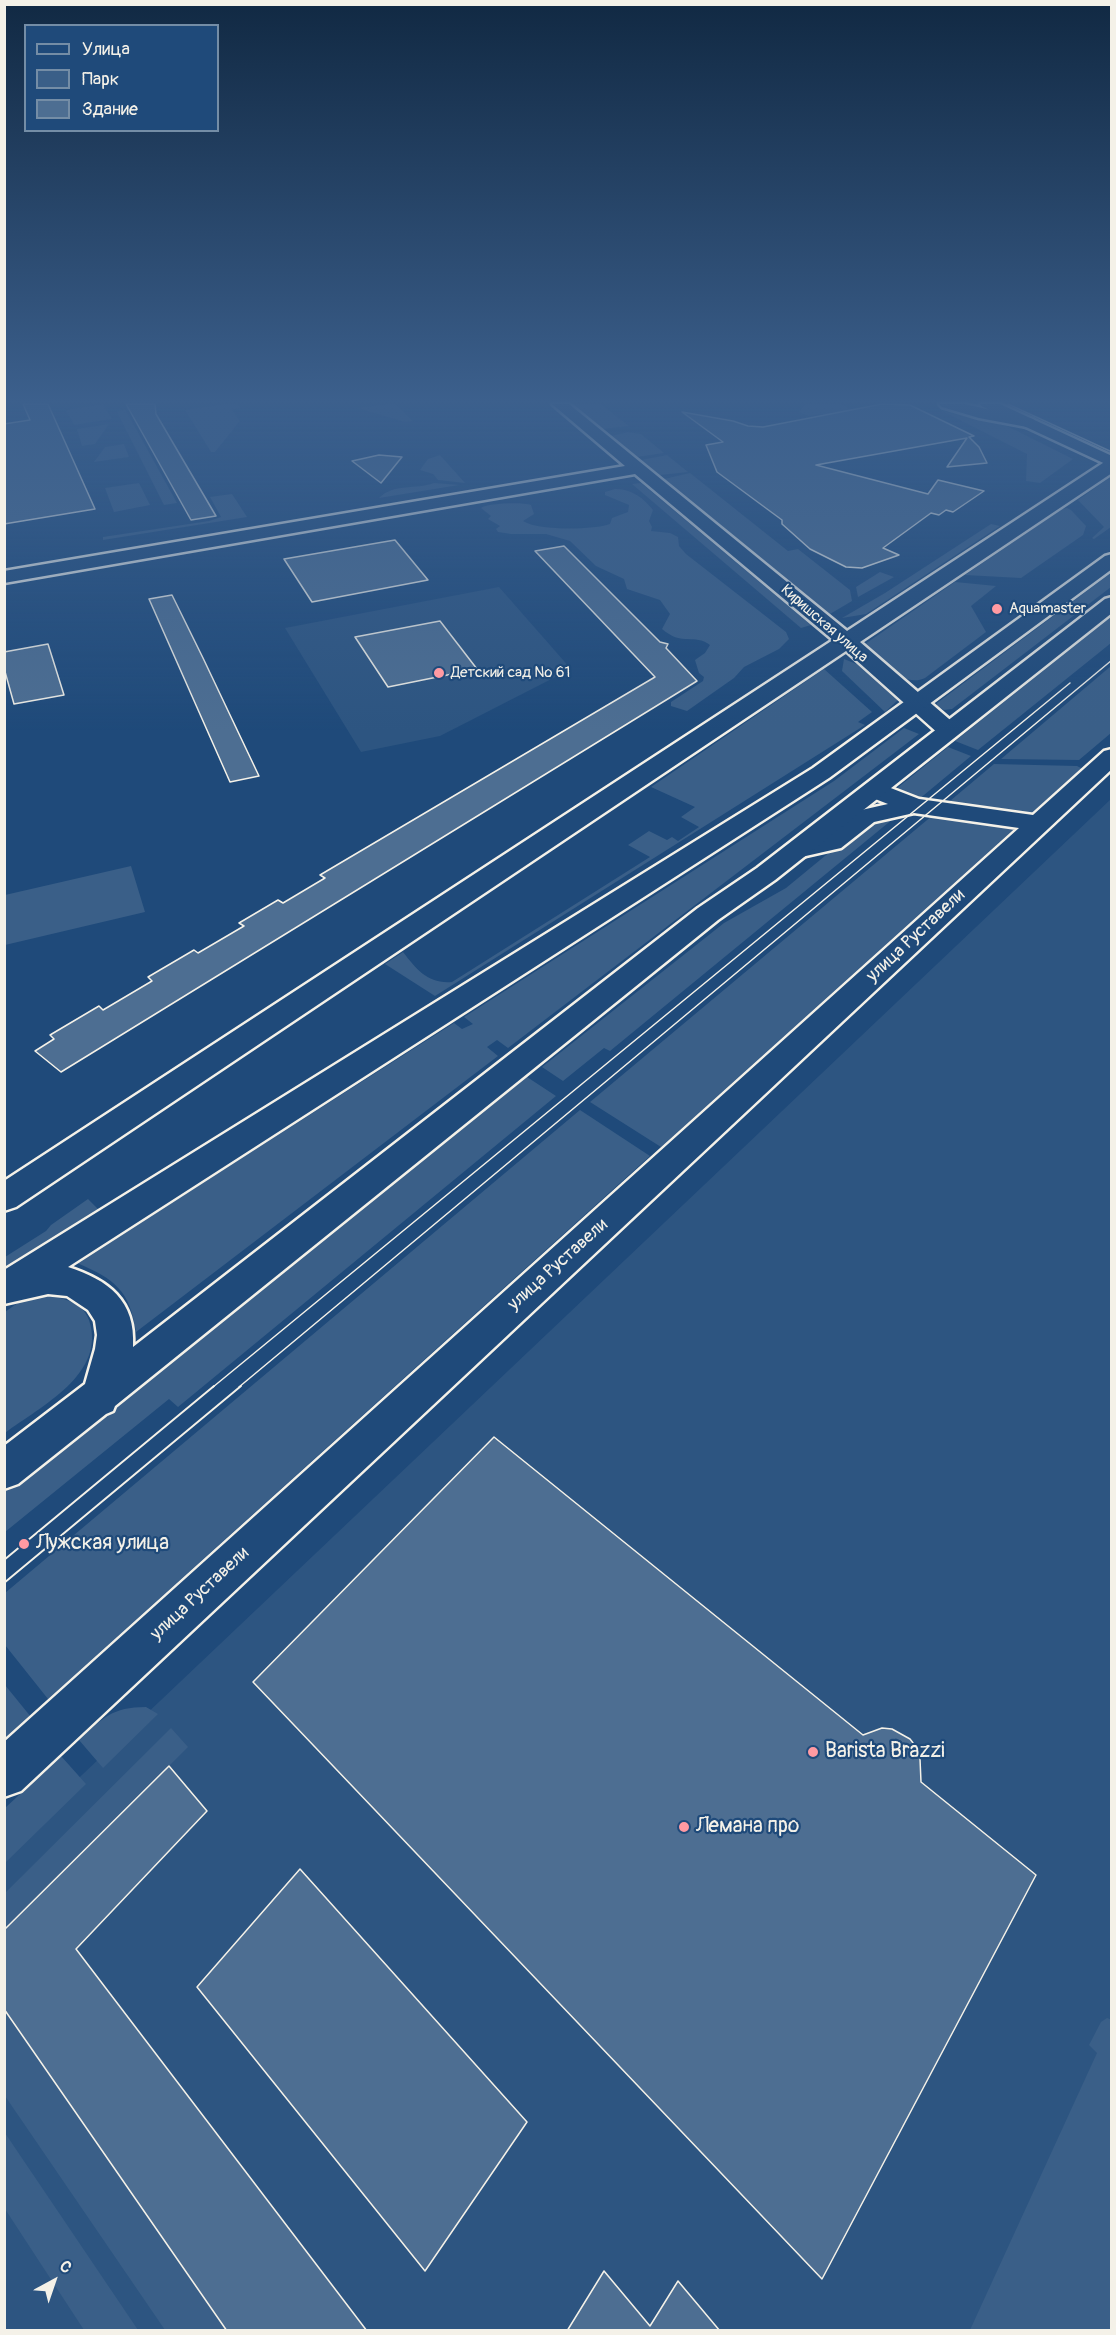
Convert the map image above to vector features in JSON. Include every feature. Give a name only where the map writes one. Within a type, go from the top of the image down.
[{"type":"street","points":[[4,577],[380,513]]},
{"type":"street","name":"Киришская улица","points":[[691,513],[948,730]]},
{"type":"street","points":[[4,1198],[1037,513]]},
{"type":"street","points":[[4,1289],[821,773],[1112,560]]},
{"type":"street","points":[[4,1471],[99,1399],[699,921],[797,850],[1112,603]]},
{"type":"street","name":"улица Руставели","points":[[4,1774],[1112,756]]},
{"type":"street","points":[[874,790],[914,806],[1038,823]]},
{"type":"street","points":[[797,850],[832,843],[866,816],[914,806]]},
{"type":"street","points":[[4,1289],[50,1279],[72,1282],[96,1294],[108,1309],[114,1328],[114,1348],[99,1399]]},
{"type":"shaded area","name":"Детский сад № 61","points":[[499,587],[571,669],[440,736],[361,752],[285,628]]},
{"type":"shaded area","points":[[1111,799],[1111,2330],[5,2330],[5,1848]]},
{"type":"green space","points":[[219,513],[244,513],[247,517],[103,540],[103,537],[209,521],[221,517]]},
{"type":"green space","points":[[487,513],[534,513],[523,521],[541,527],[602,526],[610,524],[612,518],[625,513],[652,513],[649,521],[651,531],[670,533],[678,537],[679,546],[686,554],[786,632],[789,639],[779,649],[744,667],[734,678],[687,711],[671,706],[671,702],[703,681],[704,677],[699,673],[695,660],[705,653],[710,645],[699,640],[676,637],[662,629],[670,614],[660,600],[627,589],[624,579],[596,566],[570,541],[546,534],[498,532],[496,529],[500,526],[488,519],[491,516]]},
{"type":"green space","points":[[666,513],[677,513],[811,625],[801,628]]},
{"type":"green space","points":[[706,513],[740,513],[788,551],[798,549],[850,590],[852,601],[830,614]]},
{"type":"green space","points":[[1056,513],[1074,513],[1086,526],[1083,535],[1021,578],[965,575]]},
{"type":"green space","points":[[1090,513],[1111,513],[1111,527],[1094,539],[1092,538],[1104,527]]},
{"type":"green space","points":[[991,524],[1000,526],[866,614],[842,618],[885,593]]},
{"type":"green space","points":[[880,572],[894,577],[858,597],[856,587]]},
{"type":"green space","points":[[1111,573],[1111,587],[952,709],[944,710],[937,706],[937,703]]},
{"type":"green space","points":[[955,582],[996,586],[971,606],[986,632],[925,678],[916,680],[900,676],[865,644]]},
{"type":"green space","points":[[1111,617],[1111,643],[978,750],[955,741]]},
{"type":"green space","points":[[844,659],[859,665],[898,700],[885,712],[842,671]]},
{"type":"green space","points":[[1111,666],[1111,733],[1079,760],[1001,759]]},
{"type":"green space","points":[[824,669],[872,712],[858,722],[865,725],[435,996],[385,964],[403,952],[418,970],[430,978],[436,981],[452,982],[650,857],[628,845],[649,831],[667,840],[672,837],[678,841],[699,827],[681,817],[695,807],[651,787]]},
{"type":"green space","points":[[904,728],[919,734],[508,1048],[497,1040],[487,1047],[498,1056],[136,1332],[130,1306],[119,1288],[101,1275],[77,1263],[454,1023],[462,1029],[473,1024],[464,1017],[834,781]]},
{"type":"green space","points":[[948,747],[971,756],[918,800],[896,792],[896,789]]},
{"type":"green space","points":[[994,764],[1077,766],[1083,769],[1032,813],[1026,815],[944,806]]},
{"type":"green space","points":[[899,814],[610,1051],[604,1048],[563,1081],[542,1067],[724,923],[786,888],[865,823]]},
{"type":"green space","points":[[933,815],[1012,826],[1013,830],[661,1147],[590,1102]]},
{"type":"green space","points":[[131,866],[145,912],[5,945],[5,895]]},
{"type":"green space","points":[[527,1077],[556,1096],[178,1407],[169,1399],[5,1532],[5,1490]]},
{"type":"green space","points":[[580,1110],[650,1156],[48,1699],[5,1645],[5,1593]]},
{"type":"green space","points":[[88,1199],[98,1209],[5,1267],[5,1257],[46,1231]]},
{"type":"green space","points":[[38,1296],[68,1300],[86,1313],[92,1339],[89,1357],[67,1387],[5,1433],[5,1312],[19,1302]]},
{"type":"green space","points":[[5,1685],[31,1717],[4,1740]]},
{"type":"green space","points":[[146,1707],[158,1714],[103,1768],[79,1740],[109,1715],[125,1709]]},
{"type":"green space","points":[[171,1728],[188,1747],[5,1930],[5,1893]]},
{"type":"green space","points":[[61,1756],[86,1784],[5,1863],[5,1808]]},
{"type":"green space","points":[[4,2009],[227,2330],[165,2330],[5,2096]]},
{"type":"green space","points":[[1107,2018],[1112,2020],[1111,2330],[970,2330],[1097,2053],[1089,2045],[1101,2022]]},
{"type":"green space","points":[[5,2133],[138,2330],[84,2330],[5,2209]]},
{"type":"building","points":[[4,513],[71,513],[4,524]]},
{"type":"building","points":[[187,513],[214,513],[216,516],[191,520]]},
{"type":"building","points":[[772,513],[942,513],[939,515],[931,513],[883,548],[899,555],[862,568],[846,567],[810,549],[782,524],[782,520]]},
{"type":"building","points":[[395,540],[428,580],[312,602],[284,559]]},
{"type":"building","points":[[564,546],[660,642],[668,644],[666,648],[697,681],[61,1072],[35,1051],[54,1039],[50,1035],[99,1006],[103,1010],[152,981],[148,977],[194,950],[198,953],[244,926],[239,923],[278,900],[283,903],[325,878],[320,875],[655,677],[535,551]]},
{"type":"building","points":[[172,595],[259,776],[230,782],[149,599]]},
{"type":"building","points":[[440,621],[477,669],[388,687],[355,637]]},
{"type":"building","points":[[48,644],[64,695],[14,704],[4,668],[4,652]]},
{"type":"building","name":"Лемана про","points":[[494,1437],[863,1735],[882,1728],[892,1729],[910,1739],[917,1748],[920,1759],[921,1782],[1036,1875],[822,2279],[253,1682]]},
{"type":"building","points":[[169,1766],[207,1811],[76,1949],[367,2331],[227,2331],[4,2009],[4,1930]]},
{"type":"building","points":[[300,1869],[527,2122],[425,2271],[197,1987]]},
{"type":"building","points":[[604,2271],[650,2326],[678,2281],[720,2331],[567,2331]]},
{"type":"tram line","points":[[239,1387],[1112,660]]},
{"type":"tram line","points":[[213,1387],[1070,683]]},
{"type":"tram line","points":[[4,1560],[214,1386]]},
{"type":"tram line","points":[[4,1583],[241,1386]]},
{"type":"place","name":"Aquamaster","points":[[997,609]]},
{"type":"place","name":"Детский сад № 61","points":[[439,673]]},
{"type":"place","name":"Лужская улица","points":[[24,1544]]},
{"type":"place","name":"Barista Brazzi","points":[[813,1752]]},
{"type":"place","name":"Лемана про","points":[[684,1827]]}]
